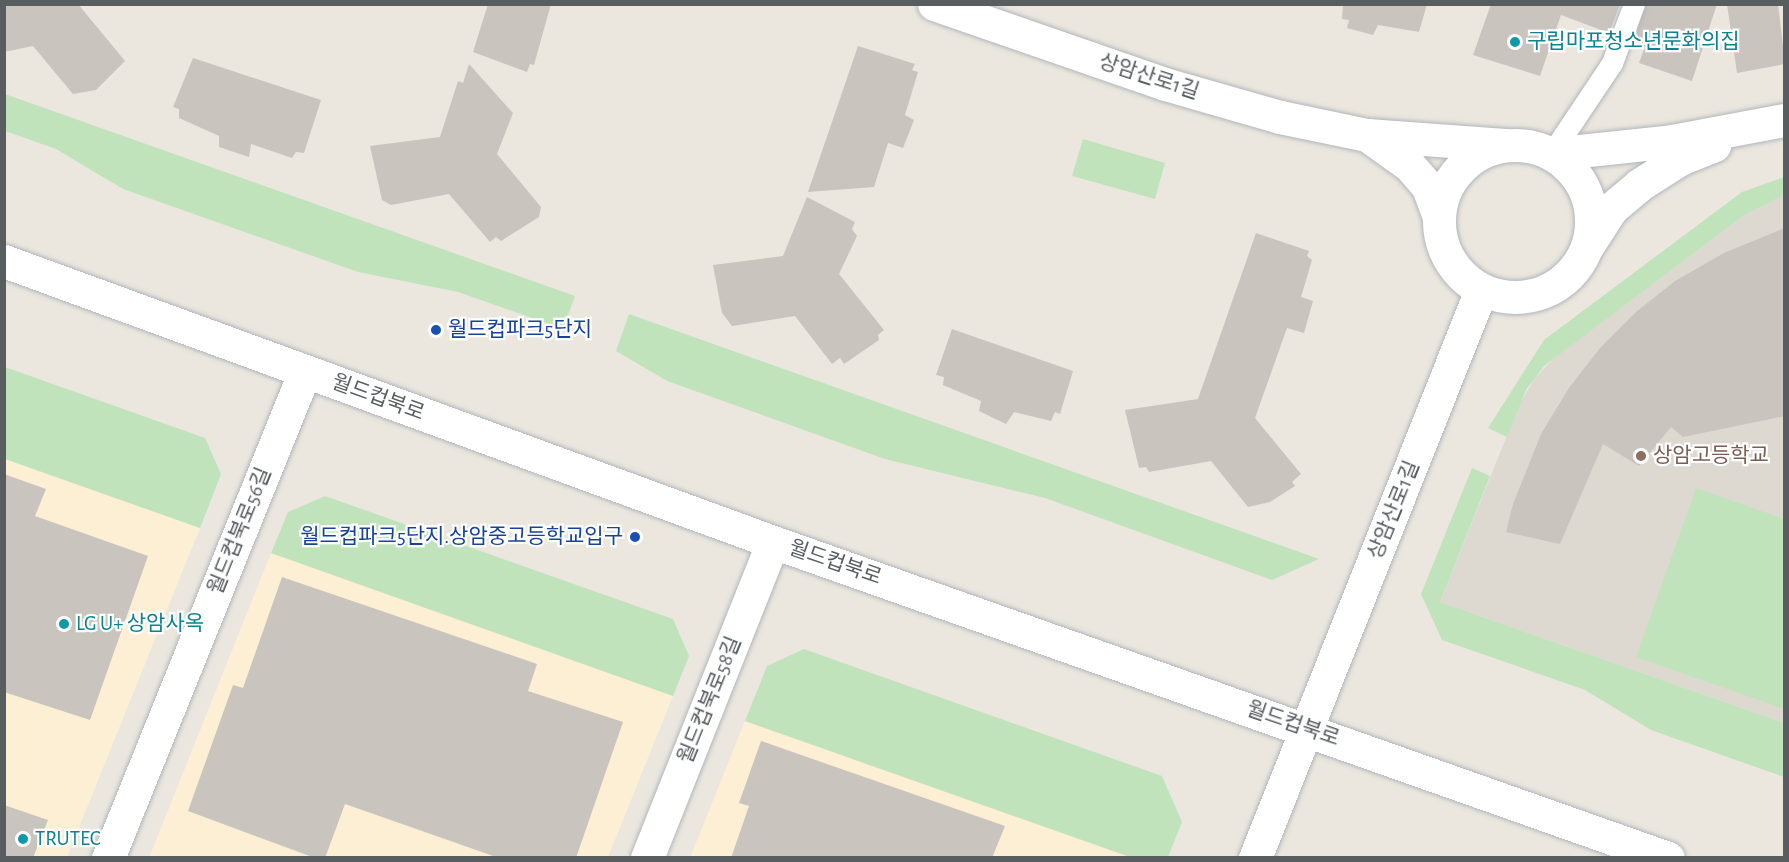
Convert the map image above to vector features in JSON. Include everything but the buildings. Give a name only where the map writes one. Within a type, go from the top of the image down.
[{"type":"street","name":"상암산로1길","points":[[934,4],[1165,84],[1280,117],[1367,135],[1505,145]]},
{"type":"street","points":[[1551,154],[1672,141],[1770,123]]},
{"type":"street","points":[[1587,246],[1591,214],[1584,189],[1569,167],[1551,154],[1526,145],[1505,145],[1474,156],[1454,174],[1441,197],[1438,215],[1440,241],[1457,272],[1481,290],[1516,297],[1552,288],[1572,271],[1612,208],[1639,185],[1680,159],[1770,123]]},
{"type":"street","points":[[1367,135],[1409,165],[1428,187],[1438,215]]},
{"type":"street","name":"월드컵북로","points":[[4,261],[773,542],[1668,858]]},
{"type":"street","name":"상암산로1길","points":[[1255,858],[1481,290]]},
{"type":"street","name":"월드컵북로56길","points":[[108,858],[305,371]]},
{"type":"street","name":"월드컵북로58길","points":[[647,858],[773,542]]},
{"type":"lane","points":[[1551,154],[1612,63],[1634,4]]},
{"type":"shaded area","name":"상암고등학교","points":[[1784,195],[1784,723],[1440,602],[1520,403],[1535,378],[1556,356],[1743,216]]},
{"type":"shaded area","points":[[5,459],[200,528],[67,857],[5,858]]},
{"type":"shaded area","points":[[271,553],[673,696],[608,857],[149,858]]},
{"type":"shaded area","points":[[745,721],[1130,857],[690,858]]},
{"type":"green space","points":[[5,94],[575,296],[563,329],[458,292],[358,272],[123,189],[56,149],[5,131]]},
{"type":"green space","points":[[1083,139],[1165,163],[1155,199],[1072,176]]},
{"type":"green space","points":[[1784,177],[1784,195],[1743,216],[1544,366],[1526,390],[1507,437],[1488,428],[1544,340],[1742,192]]},
{"type":"green space","points":[[629,314],[1319,559],[1272,580],[1045,498],[885,459],[667,381],[616,351]]},
{"type":"green space","points":[[5,367],[205,438],[221,474],[200,528],[5,459]]},
{"type":"green space","points":[[1472,468],[1490,476],[1440,602],[1784,723],[1784,777],[1651,730],[1585,690],[1442,640],[1421,594]]},
{"type":"green space","points":[[1696,488],[1784,519],[1784,709],[1636,657]]},
{"type":"green space","points":[[325,496],[673,619],[689,656],[673,696],[271,553],[288,512]]},
{"type":"green space","points":[[804,649],[1162,776],[1182,822],[1168,857],[1130,857],[745,721],[767,666]]},
{"type":"place","name":"구립마포청소년문화의집","points":[[1515,42]]},
{"type":"place","name":"월드컵파크5단지","points":[[436,330]]},
{"type":"place","name":"상암고등학교","points":[[1641,456]]},
{"type":"place","name":"월드컵파크5단지.상암중고등학교입구","points":[[635,537]]},
{"type":"place","name":"LG U+ 상암사옥","points":[[64,624]]},
{"type":"place","name":"TRUTEC","points":[[23,839]]}]
